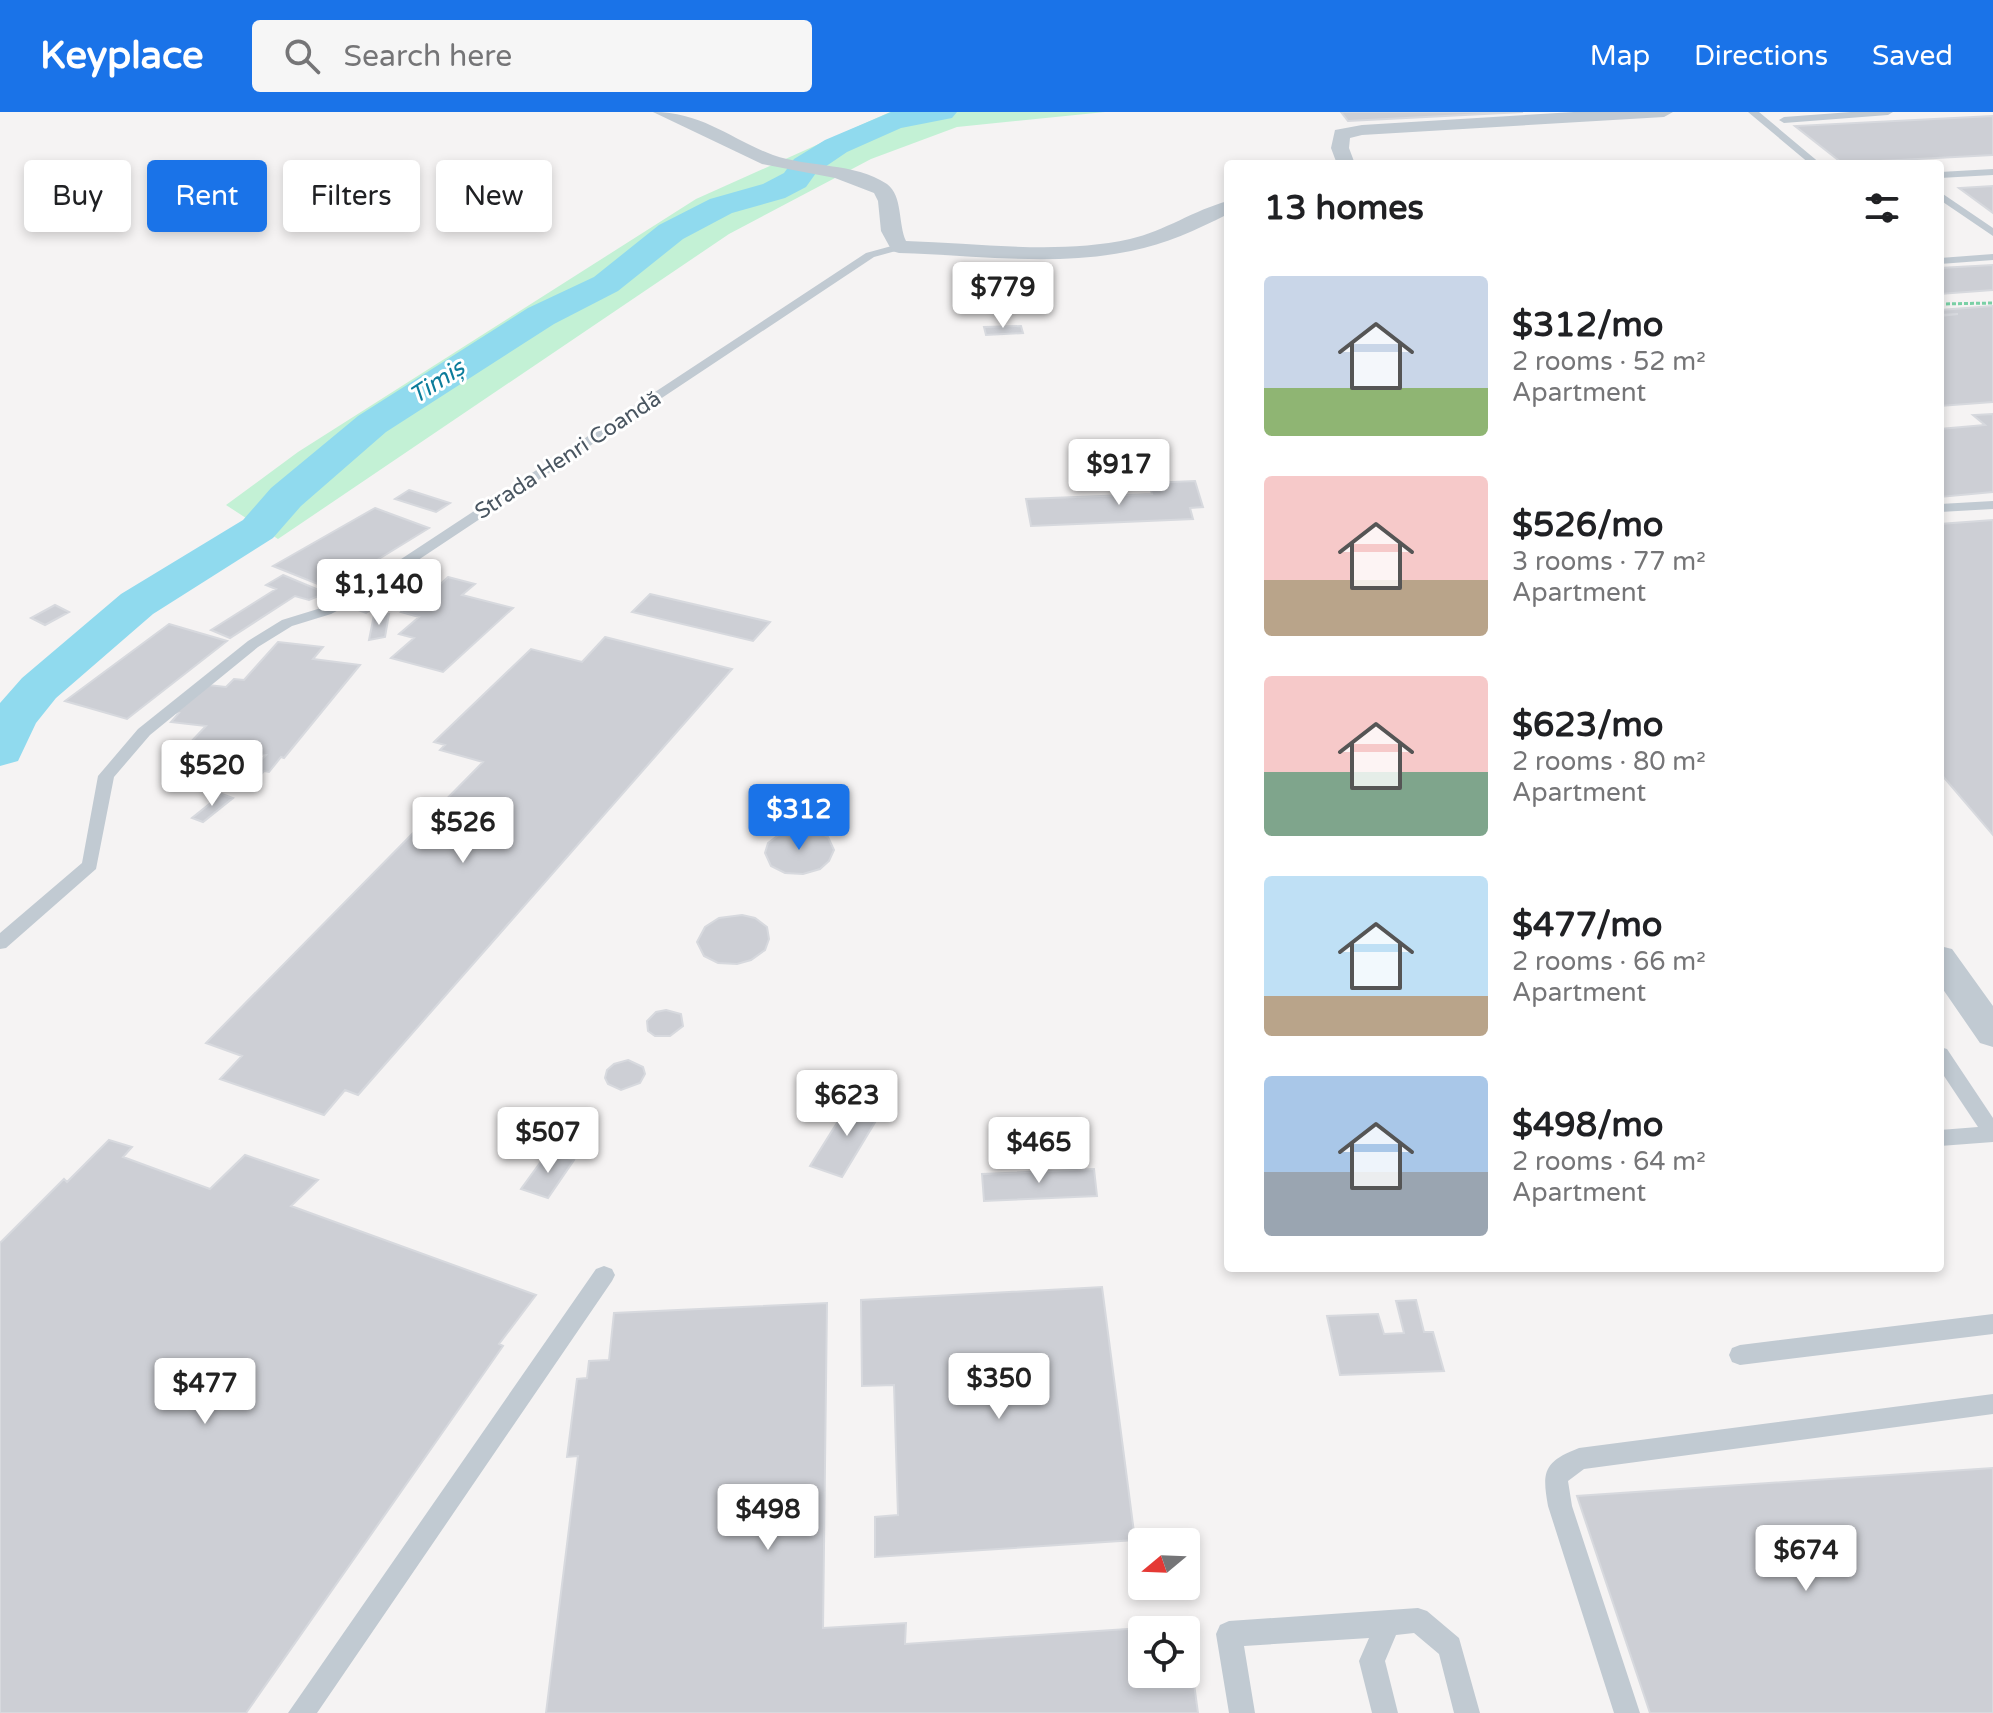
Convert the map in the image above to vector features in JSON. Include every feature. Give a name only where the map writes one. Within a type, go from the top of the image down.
[{"type":"street","points":[[662,112],[720,135],[769,160],[840,173],[881,189],[888,201],[891,231],[899,247]]},
{"type":"street","points":[[1344,160],[1340,148],[1341,134],[1362,130],[1664,112]]},
{"type":"street","name":"Strada Henri Coandă","points":[[899,247],[1094,251],[1161,237],[1224,209]]},
{"type":"street","points":[[1944,968],[1993,1034]]},
{"type":"lane","points":[[1753,112],[1811,160]]},
{"type":"lane","points":[[1784,120],[1888,112]]},
{"type":"lane","points":[[1944,175],[1993,172]]},
{"type":"lane","points":[[1944,198],[1993,233]]},
{"type":"lane","name":"Strada Henri Coandă","points":[[0,943],[90,865],[106,776],[144,732],[253,644],[287,623],[326,611],[353,597],[870,255],[899,247]]},
{"type":"lane","points":[[1944,261],[1993,257]]},
{"type":"lane","points":[[1944,508],[1993,505]]},
{"type":"lane","points":[[1944,1060],[1993,1134],[1944,1138]]},
{"type":"lane","points":[[301,1713],[604,1275]]},
{"type":"lane","points":[[1740,1355],[1993,1324]]},
{"type":"lane","points":[[1627,1713],[1560,1506],[1555,1476],[1579,1459],[1993,1404]]},
{"type":"lane","points":[[1242,1713],[1229,1634],[1418,1620],[1450,1647],[1467,1713]]},
{"type":"lane","points":[[1385,1713],[1372,1661],[1388,1624]]},
{"type":"path","points":[[1944,304],[1993,303]]},
{"type":"green space","points":[[890,112],[1105,112],[957,127],[871,159],[729,234],[278,539],[226,505],[298,452],[696,199]]},
{"type":"building","points":[[1341,112],[1523,112],[1348,121]]},
{"type":"building","points":[[1993,116],[1993,155],[1838,160],[1795,126]]},
{"type":"building","points":[[1993,186],[1993,213],[1959,188]]},
{"type":"building","points":[[1993,265],[1993,290],[1944,294],[1944,268]]},
{"type":"building","points":[[1993,306],[1993,402],[1944,406],[1944,316],[1958,314],[1944,315],[1944,310]]},
{"type":"building","points":[[1021,326],[1023,333],[986,335],[984,327]]},
{"type":"building","points":[[1993,414],[1993,492],[1944,497],[1944,429],[1985,425],[1973,415]]},
{"type":"building","points":[[1195,481],[1203,507],[1190,508],[1193,519],[1031,526],[1026,499],[1152,494],[1149,483]]},
{"type":"building","points":[[409,490],[450,503],[436,512],[395,499]]},
{"type":"building","points":[[375,508],[429,528],[330,589],[273,566]]},
{"type":"building","points":[[1993,520],[1993,835],[1944,778],[1944,524]]},
{"type":"building","points":[[283,575],[326,593],[309,600],[295,596],[230,638],[211,630],[276,589],[266,585]]},
{"type":"building","points":[[448,577],[475,584],[462,595],[513,608],[443,672],[391,658],[414,638],[399,634],[419,617],[401,612],[430,587],[435,589]]},
{"type":"building","points":[[387,578],[408,586],[366,613],[345,605]]},
{"type":"building","points":[[650,594],[770,622],[753,641],[632,612]]},
{"type":"building","points":[[55,605],[69,612],[45,625],[31,618]]},
{"type":"building","points":[[389,614],[385,637],[369,640],[374,615]]},
{"type":"building","points":[[169,624],[227,641],[127,719],[65,701]]},
{"type":"building","points":[[605,637],[732,669],[358,1095],[345,1090],[324,1115],[220,1079],[242,1056],[206,1043],[483,762],[440,750],[445,745],[434,742],[531,649],[582,662]]},
{"type":"building","points":[[278,642],[323,647],[313,659],[360,665],[284,758],[281,757],[269,772],[264,771],[250,786],[236,784],[266,755],[187,746],[206,726],[171,722],[179,713],[174,712],[208,685],[226,687],[234,679],[244,680]]},
{"type":"building","points":[[222,794],[233,798],[203,822],[192,818]]},
{"type":"building","points":[[792,830],[814,830],[828,837],[834,850],[829,861],[820,869],[803,874],[785,873],[771,866],[765,853],[768,843]]},
{"type":"building","points":[[742,915],[755,918],[767,927],[769,939],[765,950],[751,960],[737,964],[718,963],[704,956],[697,942],[705,927],[719,918]]},
{"type":"building","points":[[666,1010],[681,1014],[683,1026],[670,1036],[655,1036],[648,1031],[647,1021],[656,1012]]},
{"type":"building","points":[[628,1060],[643,1067],[645,1074],[640,1083],[621,1090],[608,1084],[605,1078],[607,1070],[614,1064]]},
{"type":"building","points":[[852,1099],[883,1109],[842,1177],[810,1166]]},
{"type":"building","points":[[109,1140],[132,1147],[123,1157],[210,1189],[245,1155],[318,1180],[291,1206],[536,1295],[499,1344],[503,1346],[246,1713],[0,1713],[0,1243],[64,1179],[67,1182]]},
{"type":"building","points":[[548,1152],[574,1160],[548,1198],[521,1189]]},
{"type":"building","points":[[1094,1169],[1097,1196],[984,1201],[982,1174]]},
{"type":"building","points":[[1102,1287],[1133,1528],[1128,1528],[1128,1540],[875,1557],[875,1517],[898,1515],[894,1385],[862,1386],[861,1300]]},
{"type":"building","points":[[1416,1300],[1424,1332],[1433,1332],[1444,1371],[1340,1375],[1327,1316],[1378,1314],[1384,1334],[1404,1333],[1396,1301]]},
{"type":"building","points":[[827,1303],[823,1628],[906,1623],[905,1644],[1128,1629],[1128,1688],[1195,1688],[1198,1713],[546,1713],[578,1456],[567,1457],[577,1379],[587,1378],[589,1361],[609,1360],[614,1313]]},
{"type":"building","points":[[1993,1468],[1993,1713],[1650,1713],[1577,1496]]},
{"type":"waterway","name":"Timiș","points":[[0,750],[12,720],[39,688],[137,604],[258,529],[286,497],[372,424],[541,316],[606,284],[671,232],[721,206],[774,191],[795,180],[805,166],[836,146],[894,120],[942,112]]}]
